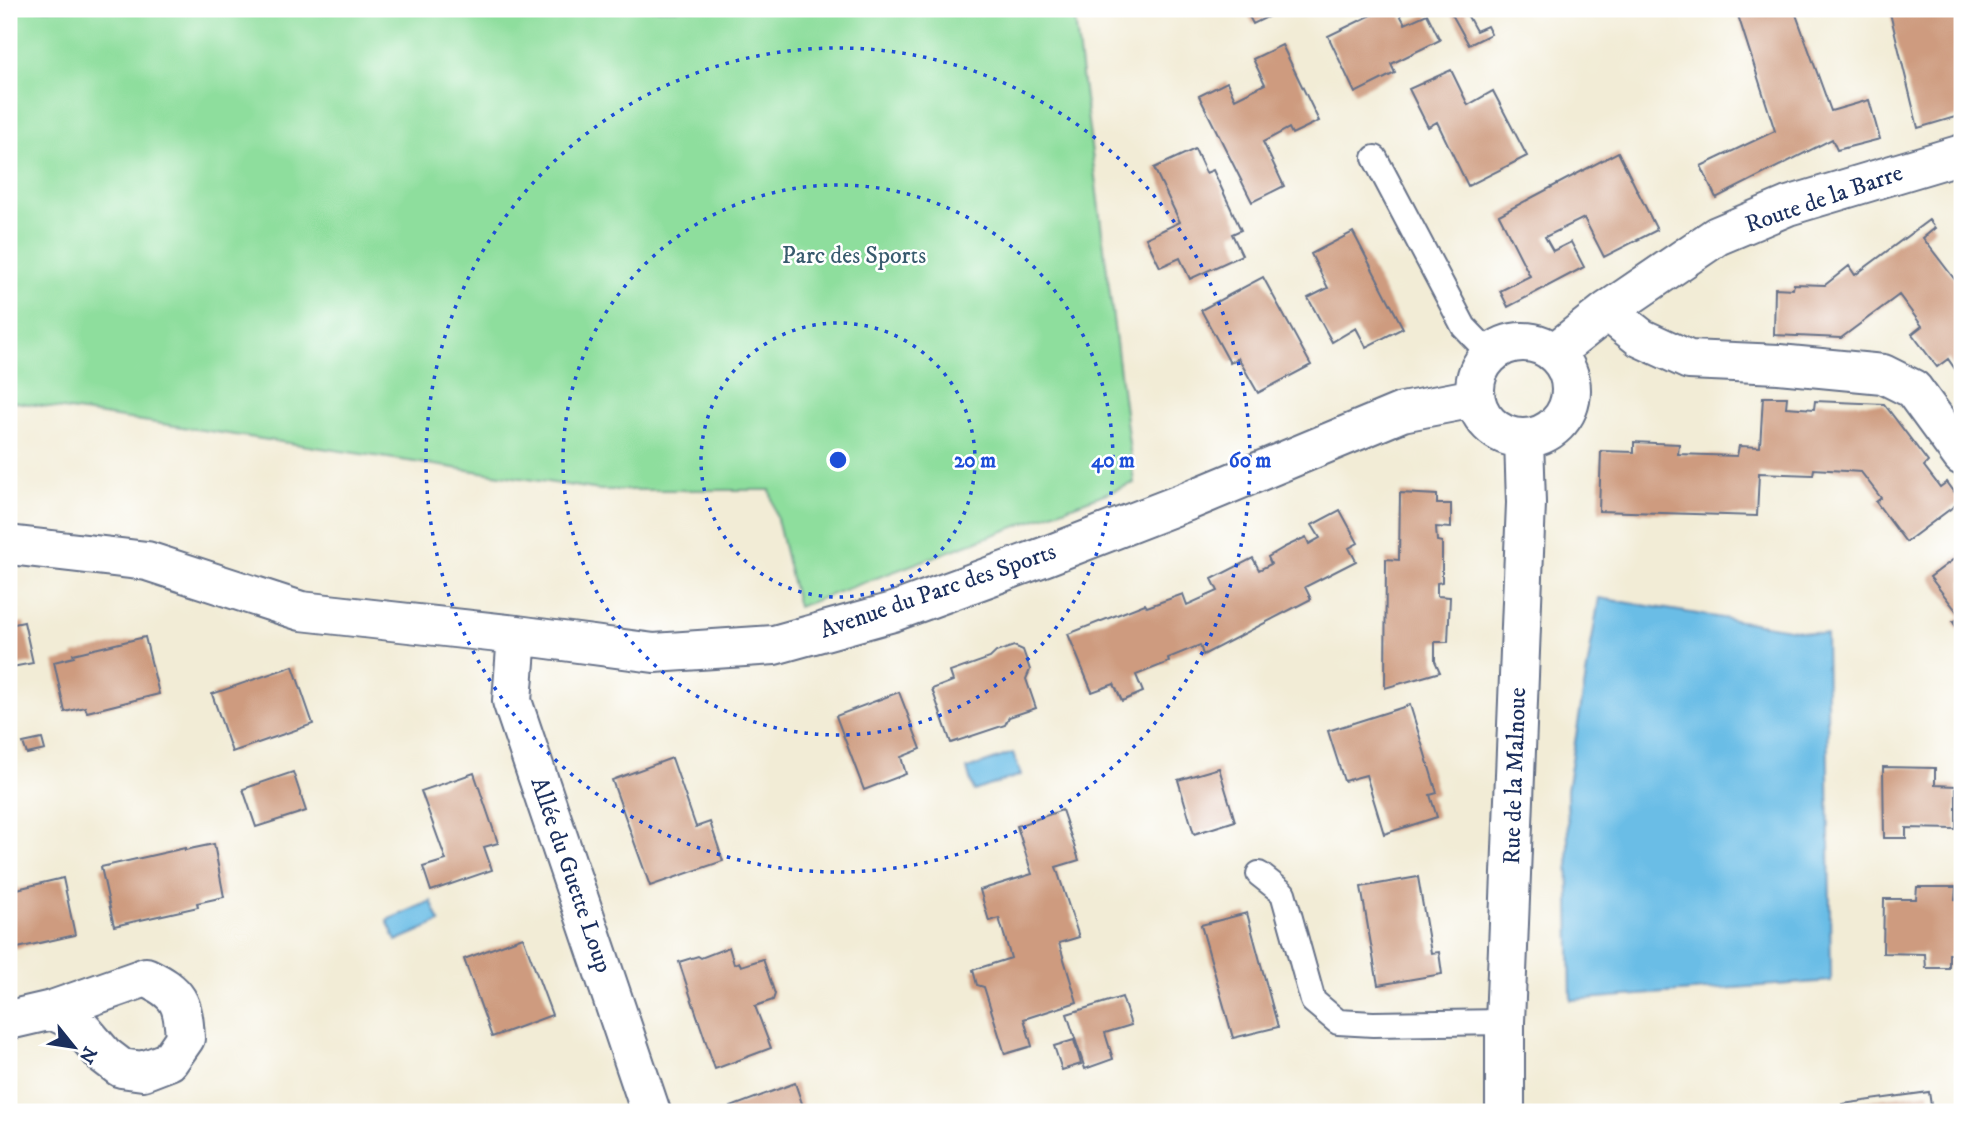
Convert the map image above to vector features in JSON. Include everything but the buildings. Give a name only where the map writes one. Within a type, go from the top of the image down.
[{"type":"street","name":"Route de la Barre","points":[[1554,353],[1607,311],[1717,236],[1788,206],[1962,154]]},
{"type":"street","points":[[1607,311],[1641,338],[1689,360],[1779,363],[1883,374],[1913,389],[1962,456]]},
{"type":"street","points":[[1515,342],[1542,345],[1554,353],[1565,366],[1571,381],[1571,398],[1565,414],[1555,427],[1540,436],[1524,439],[1497,432],[1478,411],[1475,382],[1480,367],[1490,354],[1515,342]]},
{"type":"street","name":"Avenue du Parc des Sports","points":[[9,545],[147,561],[300,611],[654,653],[774,645],[894,612],[1008,570],[1188,501],[1402,412],[1475,398]]},
{"type":"street","name":"Rue de la Malnoue","points":[[1505,1112],[1505,1023],[1526,503],[1524,439]]},
{"type":"street","name":"Allée du Guette Loup","points":[[517,635],[512,701],[651,1112]]},
{"type":"street","points":[[9,1020],[52,1010]]},
{"type":"lane","points":[[1375,158],[1464,327],[1490,354]]},
{"type":"lane","points":[[1259,874],[1283,893],[1313,1000],[1338,1021],[1373,1024],[1505,1023]]},
{"type":"green space","name":"Parc des Sports","points":[[9,9],[1118,9],[1075,20],[1134,483],[798,607],[770,490],[600,490],[9,401]]},
{"type":"water","points":[[1599,598],[1826,635],[1831,981],[1571,1000],[1567,790]]},
{"type":"water","points":[[1013,753],[1021,775],[974,791],[967,769]]},
{"type":"water","points":[[431,901],[440,922],[396,941],[387,920]]}]
